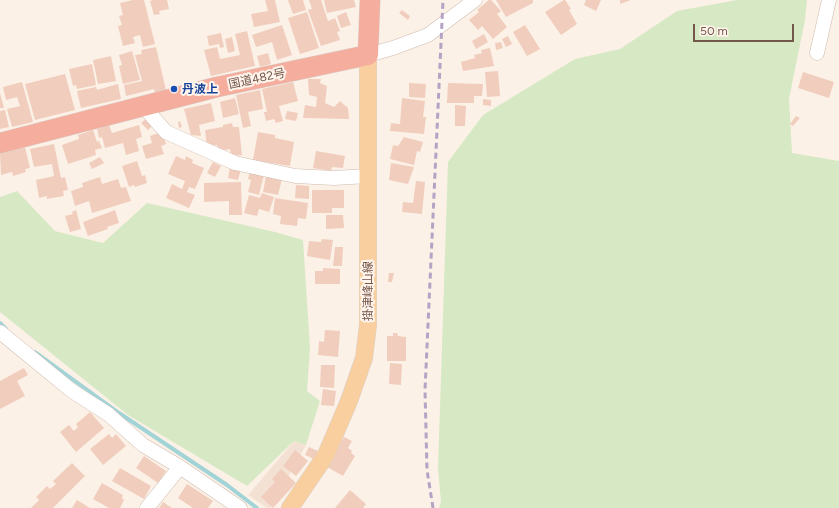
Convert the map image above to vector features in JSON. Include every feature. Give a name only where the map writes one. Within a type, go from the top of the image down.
[{"type":"highway","points":[[368,55],[370,0]]},
{"type":"highway","name":"国道482号","points":[[0,143],[217,87],[368,55]]},
{"type":"main road","name":"掛津峰山線","points":[[290,508],[326,454],[349,401],[364,358],[368,325],[368,55]]},
{"type":"street","points":[[368,55],[393,48],[428,35],[475,0]]},
{"type":"street","points":[[817,53],[829,0]]},
{"type":"street","points":[[143,106],[166,132],[235,163],[295,176],[334,178],[368,176]]},
{"type":"street","points":[[0,332],[72,391],[108,414],[143,445],[180,467],[240,508]]},
{"type":"street","points":[[147,508],[180,467]]},
{"type":"shaded area","points":[[294,441],[306,445],[271,508],[267,508],[248,495]]},
{"type":"green space","points":[[737,0],[807,0],[805,20],[789,99],[792,153],[839,161],[839,508],[439,508],[441,502],[438,468],[448,162],[483,115],[575,59],[620,49],[677,11]]},
{"type":"green space","points":[[17,191],[55,231],[103,243],[147,203],[275,232],[303,240],[310,348],[307,391],[320,401],[306,445],[294,441],[247,486],[128,415],[0,312],[0,197]]},
{"type":"building","points":[[133,0],[144,0],[155,44],[143,47],[140,35],[133,37],[135,43],[123,46],[118,26],[122,25],[119,16],[123,15],[120,3]]},
{"type":"building","points":[[167,0],[169,9],[159,11],[160,14],[154,15],[150,1]]},
{"type":"building","points":[[265,0],[275,0],[280,22],[254,27],[251,14],[268,11]]},
{"type":"building","points":[[288,0],[303,0],[306,10],[293,14]]},
{"type":"building","points":[[309,0],[321,0],[328,21],[335,18],[340,31],[337,32],[340,40],[321,46],[308,10],[312,9]]},
{"type":"building","points":[[324,0],[354,0],[356,7],[327,13]]},
{"type":"building","points":[[491,0],[501,11],[497,14],[507,27],[493,39],[482,26],[478,30],[469,20],[479,12],[477,10]]},
{"type":"building","points":[[496,0],[533,0],[533,3],[506,17]]},
{"type":"building","points":[[564,0],[571,9],[569,10],[577,24],[561,35],[545,12]]},
{"type":"building","points":[[586,0],[601,0],[596,11],[584,5]]},
{"type":"building","points":[[620,0],[631,0],[620,4]]},
{"type":"building","points":[[402,10],[410,16],[408,20],[399,13]]},
{"type":"building","points":[[307,12],[319,48],[300,54],[288,18]]},
{"type":"building","points":[[346,12],[351,25],[341,28],[337,16]]},
{"type":"building","points":[[282,25],[292,55],[277,60],[272,42],[256,47],[252,35]]},
{"type":"building","points":[[525,25],[540,49],[527,56],[513,32]]},
{"type":"building","points":[[247,31],[255,66],[211,76],[204,50],[217,47],[220,59],[240,55],[235,34]]},
{"type":"building","points":[[221,33],[224,47],[220,48],[219,44],[209,46],[207,36]]},
{"type":"building","points":[[484,34],[488,42],[476,49],[472,41]]},
{"type":"building","points":[[508,36],[512,44],[506,47],[502,39]]},
{"type":"building","points":[[232,37],[235,51],[228,53],[225,39]]},
{"type":"building","points":[[501,42],[503,48],[496,50],[495,43]]},
{"type":"building","points":[[156,47],[166,90],[155,93],[154,89],[126,96],[124,85],[142,81],[135,55],[142,54],[141,50]]},
{"type":"building","points":[[490,48],[494,66],[463,71],[461,62],[475,58],[474,55],[482,53],[481,50]]},
{"type":"building","points":[[132,51],[140,80],[123,84],[119,66],[122,65],[119,55]]},
{"type":"building","points":[[268,53],[271,64],[260,67],[257,56]]},
{"type":"building","points":[[111,56],[116,81],[98,84],[93,60]]},
{"type":"building","points":[[92,64],[96,85],[77,89],[76,85],[73,86],[69,69]]},
{"type":"building","points":[[498,71],[500,96],[487,97],[485,72]]},
{"type":"building","points":[[803,72],[834,82],[829,98],[798,88]]},
{"type":"building","points":[[65,74],[75,110],[35,120],[25,84]]},
{"type":"building","points":[[308,79],[321,79],[320,83],[327,86],[325,103],[334,107],[340,101],[348,108],[349,119],[303,118],[305,105],[316,107],[317,97],[309,95]]},
{"type":"building","points":[[22,82],[33,122],[12,127],[7,109],[20,106],[17,97],[6,100],[3,87]]},
{"type":"building","points":[[293,82],[298,101],[279,106],[283,121],[276,123],[274,119],[266,121],[264,112],[267,112],[262,89]]},
{"type":"building","points":[[409,83],[426,84],[425,98],[409,97]]},
{"type":"building","points":[[448,83],[483,84],[482,96],[474,96],[474,103],[447,103]]},
{"type":"building","points":[[118,84],[121,99],[81,108],[77,91],[96,87],[97,90]]},
{"type":"building","points":[[260,90],[263,109],[248,112],[251,126],[243,128],[236,95]]},
{"type":"building","points":[[0,93],[4,108],[0,108]]},
{"type":"building","points":[[235,98],[239,114],[223,118],[220,102]]},
{"type":"building","points":[[402,98],[425,101],[423,117],[426,117],[424,134],[390,131],[391,123],[400,124]]},
{"type":"building","points":[[483,99],[491,100],[491,106],[483,105]]},
{"type":"building","points":[[211,103],[215,121],[199,125],[201,136],[191,135],[184,109]]},
{"type":"building","points":[[455,105],[466,106],[465,126],[455,126]]},
{"type":"building","points":[[5,110],[9,127],[0,129],[0,111]]},
{"type":"building","points":[[287,111],[298,113],[296,121],[285,119]]},
{"type":"building","points":[[796,116],[800,118],[793,126],[790,124]]},
{"type":"building","points":[[147,118],[153,125],[148,130],[141,123]]},
{"type":"building","points":[[180,121],[182,127],[179,128],[178,122]]},
{"type":"building","points":[[232,123],[233,127],[239,127],[242,155],[231,156],[230,149],[218,151],[217,145],[207,147],[205,130],[223,127],[223,125]]},
{"type":"building","points":[[109,125],[112,133],[139,125],[142,137],[136,139],[139,151],[126,155],[123,143],[105,148],[102,137],[99,138],[97,129]]},
{"type":"building","points":[[93,130],[97,142],[99,141],[102,148],[95,150],[96,155],[68,164],[62,145],[79,139],[78,135]]},
{"type":"building","points":[[162,132],[166,144],[161,146],[164,154],[146,159],[142,146],[152,143],[150,136]]},
{"type":"building","points":[[258,132],[275,135],[275,138],[294,142],[290,166],[253,160]]},
{"type":"building","points":[[404,137],[423,142],[420,152],[417,151],[414,165],[390,159],[393,145],[398,146]]},
{"type":"building","points":[[54,144],[61,178],[65,177],[68,190],[63,191],[64,196],[47,199],[47,196],[39,198],[36,180],[54,176],[52,164],[34,167],[30,149]]},
{"type":"building","points":[[25,147],[30,168],[25,169],[26,172],[13,176],[12,172],[1,175],[0,153]]},
{"type":"building","points":[[316,151],[345,156],[343,168],[332,167],[331,171],[313,168]]},
{"type":"building","points":[[176,156],[185,160],[186,156],[193,160],[192,163],[204,168],[195,189],[189,187],[187,192],[195,195],[189,208],[166,198],[172,184],[182,189],[185,181],[168,174]]},
{"type":"building","points":[[100,157],[104,163],[92,169],[89,163]]},
{"type":"building","points":[[137,161],[142,176],[145,175],[147,183],[135,187],[134,185],[129,187],[122,166]]},
{"type":"building","points":[[213,162],[221,166],[215,177],[207,173]]},
{"type":"building","points":[[391,163],[414,167],[408,184],[389,180]]},
{"type":"building","points":[[230,167],[241,169],[238,180],[228,178]]},
{"type":"building","points":[[250,172],[264,175],[259,195],[248,192],[251,180],[248,179]]},
{"type":"building","points":[[266,176],[282,179],[278,195],[263,192]]},
{"type":"building","points":[[100,177],[102,184],[118,179],[121,188],[126,187],[131,201],[92,213],[89,201],[75,206],[71,191],[83,187],[82,183]]},
{"type":"building","points":[[416,181],[425,182],[422,214],[402,212],[403,202],[413,203]]},
{"type":"building","points":[[241,182],[242,215],[229,215],[229,201],[204,202],[204,183]]},
{"type":"building","points":[[296,185],[309,186],[309,199],[295,198]]},
{"type":"building","points":[[312,190],[344,190],[344,208],[332,208],[332,213],[312,213]]},
{"type":"building","points":[[262,193],[274,197],[269,212],[259,209],[257,216],[244,213],[249,195],[260,198]]},
{"type":"building","points":[[275,198],[308,203],[306,219],[298,218],[297,226],[280,224],[281,216],[273,214]]},
{"type":"building","points":[[76,210],[81,229],[70,232],[65,216],[73,214],[72,212]]},
{"type":"building","points":[[115,210],[119,223],[107,227],[108,229],[88,236],[83,222]]},
{"type":"building","points":[[326,215],[343,215],[344,228],[326,229]]},
{"type":"building","points":[[322,239],[333,240],[330,260],[307,256],[309,241],[321,242]]},
{"type":"building","points":[[335,247],[343,247],[342,266],[333,266]]},
{"type":"building","points":[[323,268],[340,269],[340,284],[315,284],[315,271],[323,271]]},
{"type":"building","points":[[389,273],[394,273],[392,282],[388,282]]},
{"type":"building","points":[[325,330],[340,331],[338,357],[318,355],[319,341],[324,342]]},
{"type":"building","points":[[393,333],[397,333],[398,336],[406,337],[406,361],[387,361],[387,336],[393,336]]},
{"type":"building","points":[[390,363],[402,364],[401,385],[389,384]]},
{"type":"building","points":[[321,365],[335,365],[334,388],[320,387]]},
{"type":"building","points":[[24,368],[28,375],[17,381],[25,396],[0,409],[0,381]]},
{"type":"building","points":[[323,389],[336,391],[334,406],[321,405]]},
{"type":"building","points":[[90,412],[104,428],[76,452],[60,432],[69,425],[74,431],[78,427],[76,424]]},
{"type":"building","points":[[109,434],[112,438],[116,434],[126,446],[103,465],[90,449]]},
{"type":"building","points":[[344,437],[352,441],[348,448],[355,456],[343,476],[327,467]]},
{"type":"building","points":[[309,447],[318,451],[314,459],[305,455]]},
{"type":"building","points":[[295,450],[308,461],[296,476],[283,466]]},
{"type":"building","points":[[144,456],[166,471],[158,483],[136,468]]},
{"type":"building","points":[[72,463],[85,476],[53,508],[31,508],[39,500],[36,497],[47,486],[50,489],[56,484],[53,481]]},
{"type":"building","points":[[120,468],[151,486],[144,499],[112,481]]},
{"type":"building","points":[[281,469],[296,483],[273,508],[261,497],[275,482],[272,479]]},
{"type":"building","points":[[102,483],[123,495],[122,498],[124,500],[120,508],[109,508],[93,499]]},
{"type":"building","points":[[187,484],[213,501],[208,508],[193,508],[178,498]]},
{"type":"building","points":[[350,490],[366,504],[363,508],[335,508]]},
{"type":"building","points":[[77,500],[90,508],[72,508]]},
{"type":"building","points":[[163,502],[172,508],[159,508]]},
{"type":"waterway","points":[[0,323],[6,329]]},
{"type":"waterway","points":[[35,352],[119,413],[227,485],[257,508]]},
{"type":"railway","points":[[433,508],[427,470],[425,390],[443,0]]},
{"type":"place","name":"丹波上","points":[[174,89]]}]
